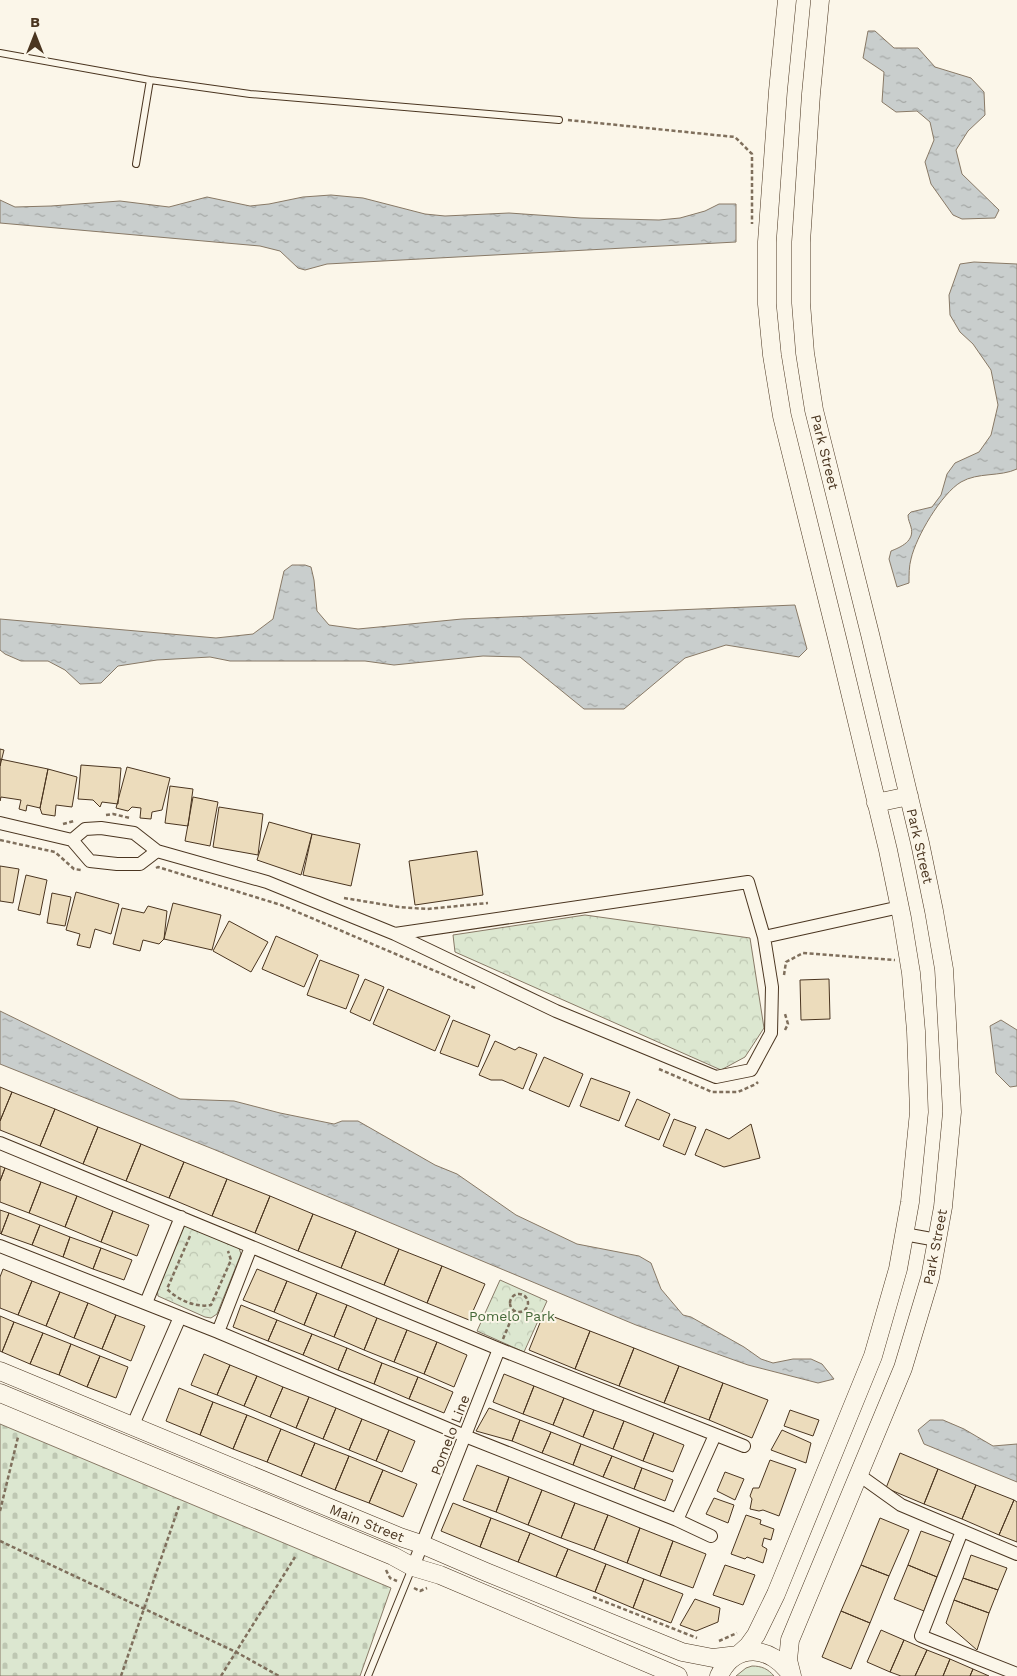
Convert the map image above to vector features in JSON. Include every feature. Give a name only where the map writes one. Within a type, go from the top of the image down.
[{"type":"street","points":[[719,1676],[729,1661],[748,1646],[756,1635],[776,1594],[873,1356],[898,1268],[910,1202],[919,1112],[916,1031],[911,973],[900,907],[838,642],[782,416],[772,355],[767,304],[767,242],[777,100],[787,0]]},
{"type":"street","name":"Park Street","points":[[791,1675],[788,1660],[790,1640],[903,1368],[930,1278],[943,1207],[952,1112],[949,1030],[942,959],[934,911],[909,796],[814,410],[805,353],[801,303],[801,242],[810,104],[820,0]]},
{"type":"street","points":[[876,803],[909,796]]},
{"type":"street","points":[[0,823],[72,840],[90,861],[140,864],[157,851]]},
{"type":"street","points":[[72,840],[85,829],[101,828],[134,833],[157,851],[267,882],[395,934],[556,1011],[716,1077],[751,1070],[770,1033],[772,987],[764,937],[748,882],[395,934]]},
{"type":"street","points":[[764,937],[900,907]]},
{"type":"street","points":[[0,1142],[499,1349],[744,1446]]},
{"type":"street","points":[[146,1303],[181,1217]]},
{"type":"street","points":[[904,1234],[937,1240]]},
{"type":"street","points":[[0,1246],[218,1332],[465,1436],[677,1520],[711,1536]]},
{"type":"street","points":[[218,1332],[252,1247]]},
{"type":"street","points":[[132,1427],[180,1317]]},
{"type":"street","name":"Pomelo Line","points":[[413,1567],[499,1349]]},
{"type":"street","name":"Main Street","points":[[0,1371],[381,1530],[424,1538],[486,1572],[682,1652],[713,1658],[758,1651],[777,1658],[791,1675]]},
{"type":"street","name":"Main Street","points":[[0,1393],[384,1552],[413,1567],[440,1575],[678,1676]]},
{"type":"street","points":[[677,1520],[715,1435]]},
{"type":"street","points":[[859,1475],[901,1505],[1017,1554]]},
{"type":"street","points":[[962,1531],[921,1636],[1017,1674]]},
{"type":"lane","points":[[0,53],[150,80],[250,94],[559,120]]},
{"type":"lane","points":[[136,164],[150,80]]},
{"type":"lane","points":[[368,1676],[413,1567]]},
{"type":"path","points":[[559,120],[598,123]]},
{"type":"path","points":[[0,840],[55,852],[74,869],[83,871]]},
{"type":"path","points":[[151,870],[158,867],[281,905],[482,991]]},
{"type":"path","points":[[784,978],[786,962],[803,953],[903,961]]},
{"type":"path","points":[[783,1005],[788,1024],[783,1033]]},
{"type":"path","points":[[659,1069],[712,1092],[738,1092],[756,1084],[761,1076]]},
{"type":"path","points":[[195,1235],[189,1236],[167,1289],[175,1296],[200,1307],[211,1305],[231,1260],[229,1252],[223,1248]]},
{"type":"path","points":[[517,1294],[522,1295],[526,1298],[527,1307],[520,1311],[515,1310],[510,1303],[512,1298],[517,1294]]},
{"type":"path","points":[[499,1349],[515,1310]]},
{"type":"path","points":[[0,1511],[18,1437]]},
{"type":"path","points":[[121,1676],[179,1506]]},
{"type":"path","points":[[0,1541],[236,1652],[279,1676]]},
{"type":"path","points":[[221,1676],[295,1557]]},
{"type":"path","points":[[589,1596],[698,1638]]},
{"type":"path","points":[[715,1643],[741,1632]]},
{"type":"green space","points":[[585,915],[750,938],[764,1028],[745,1057],[721,1070],[455,952],[453,935]]},
{"type":"green space","points":[[187,1225],[239,1248],[241,1254],[217,1314],[211,1318],[158,1296],[157,1288],[181,1229]]},
{"type":"green space","name":"Pomelo Park","points":[[500,1280],[547,1301],[524,1352],[477,1331]]},
{"type":"green space","points":[[0,1424],[391,1588],[360,1676],[0,1676]]},
{"type":"green space","points":[[752,1666],[764,1668],[774,1676],[736,1676]]},
{"type":"water","points":[[868,31],[875,31],[894,48],[918,48],[935,67],[971,78],[984,92],[985,115],[968,131],[956,150],[962,174],[999,210],[995,218],[962,219],[953,215],[931,184],[925,162],[934,140],[930,122],[917,111],[896,112],[882,102],[884,72],[863,58]]},
{"type":"water","points":[[331,195],[363,198],[425,214],[445,216],[509,213],[581,218],[659,220],[680,218],[705,211],[719,204],[736,204],[736,242],[327,264],[305,270],[298,268],[280,251],[260,246],[0,223],[0,200],[15,207],[120,201],[169,207],[207,197],[250,206],[303,197]]},
{"type":"water","points":[[974,262],[1017,264],[1017,469],[968,479],[953,488],[930,517],[918,539],[910,562],[909,583],[897,587],[889,559],[891,551],[906,543],[911,536],[912,532],[908,515],[911,512],[932,507],[941,495],[947,474],[955,463],[979,452],[991,435],[998,405],[991,370],[973,344],[960,332],[950,315],[949,295],[960,264]]},
{"type":"water","points":[[292,565],[311,567],[317,611],[329,625],[358,629],[462,619],[795,605],[807,649],[799,657],[726,645],[685,658],[624,709],[584,709],[520,657],[483,656],[394,665],[365,661],[230,661],[210,657],[157,660],[118,666],[101,683],[80,684],[65,670],[48,661],[21,661],[0,650],[0,619],[216,638],[253,634],[273,619],[284,571]]},
{"type":"water","points":[[0,1011],[180,1099],[234,1101],[334,1124],[342,1121],[358,1121],[435,1165],[457,1174],[516,1215],[577,1244],[639,1256],[651,1263],[661,1289],[683,1315],[691,1317],[744,1347],[761,1359],[773,1363],[793,1359],[811,1359],[822,1364],[834,1379],[818,1383],[748,1365],[636,1325],[213,1149],[0,1064]]},
{"type":"water","points":[[1001,1020],[1017,1030],[1017,1086],[1010,1087],[996,1073],[990,1026]]},
{"type":"water","points":[[930,1420],[943,1420],[964,1429],[993,1446],[1017,1444],[1017,1482],[924,1444],[918,1430]]},
{"type":"building","points":[[0,749],[4,750],[0,766]]},
{"type":"building","points":[[0,759],[48,769],[40,808],[27,805],[26,811],[19,809],[21,800],[1,797],[0,801]]},
{"type":"building","points":[[81,765],[121,768],[118,804],[102,802],[100,807],[93,800],[78,799]]},
{"type":"building","points":[[127,767],[170,778],[162,810],[152,812],[151,819],[140,818],[141,808],[132,807],[128,811],[116,808]]},
{"type":"building","points":[[48,769],[77,777],[72,807],[56,805],[55,816],[42,814],[40,808]]},
{"type":"building","points":[[170,786],[193,789],[188,826],[165,823]]},
{"type":"building","points":[[193,797],[218,802],[210,846],[185,841]]},
{"type":"building","points":[[219,807],[263,814],[258,855],[213,847]]},
{"type":"building","points":[[269,822],[312,834],[301,875],[257,860]]},
{"type":"building","points":[[312,834],[360,844],[351,886],[303,875]]},
{"type":"building","points":[[477,851],[483,895],[415,905],[409,861]]},
{"type":"building","points":[[0,866],[19,869],[13,903],[0,901]]},
{"type":"building","points":[[26,875],[47,880],[40,915],[18,910]]},
{"type":"building","points":[[76,892],[119,904],[111,934],[95,929],[90,948],[77,945],[80,934],[66,930]]},
{"type":"building","points":[[52,893],[71,897],[65,926],[47,923]]},
{"type":"building","points":[[173,903],[221,915],[212,950],[164,939]]},
{"type":"building","points":[[148,906],[167,911],[164,939],[159,944],[143,940],[140,951],[113,944],[122,908],[144,913]]},
{"type":"building","points":[[229,921],[268,942],[251,972],[213,951]]},
{"type":"building","points":[[276,936],[318,955],[304,987],[262,969]]},
{"type":"building","points":[[320,960],[359,975],[346,1009],[307,995]]},
{"type":"building","points":[[365,979],[384,987],[370,1021],[350,1012]]},
{"type":"building","points":[[829,979],[830,1019],[801,1020],[800,980]]},
{"type":"building","points":[[388,989],[450,1016],[435,1051],[373,1024]]},
{"type":"building","points":[[453,1020],[490,1035],[478,1067],[440,1053]]},
{"type":"building","points":[[495,1041],[515,1050],[519,1047],[537,1054],[523,1089],[502,1080],[491,1080],[479,1075]]},
{"type":"building","points":[[544,1057],[583,1074],[569,1107],[529,1090]]},
{"type":"building","points":[[591,1078],[630,1092],[619,1121],[580,1106]]},
{"type":"building","points":[[0,1087],[12,1092],[0,1121]]},
{"type":"building","points":[[12,1092],[55,1109],[40,1146],[0,1130],[0,1121]]},
{"type":"building","points":[[637,1099],[670,1114],[659,1140],[625,1126]]},
{"type":"building","points":[[55,1109],[98,1127],[83,1164],[40,1146]]},
{"type":"building","points":[[674,1119],[696,1127],[685,1155],[663,1146]]},
{"type":"building","points":[[751,1124],[760,1158],[724,1167],[695,1155],[706,1129],[729,1139]]},
{"type":"building","points":[[98,1127],[141,1144],[126,1181],[83,1164]]},
{"type":"building","points":[[141,1144],[184,1162],[169,1198],[126,1181]]},
{"type":"building","points":[[184,1162],[227,1179],[212,1216],[169,1198]]},
{"type":"building","points":[[0,1166],[5,1168],[0,1181]]},
{"type":"building","points":[[5,1168],[41,1182],[29,1213],[0,1202],[0,1181]]},
{"type":"building","points":[[227,1179],[270,1196],[255,1233],[212,1216]]},
{"type":"building","points":[[41,1182],[77,1196],[65,1227],[29,1213]]},
{"type":"building","points":[[77,1196],[113,1211],[101,1242],[65,1227]]},
{"type":"building","points":[[270,1196],[313,1214],[298,1251],[255,1233]]},
{"type":"building","points":[[0,1210],[9,1213],[1,1234],[0,1233]]},
{"type":"building","points":[[113,1211],[149,1225],[137,1256],[101,1242]]},
{"type":"building","points":[[9,1213],[40,1225],[32,1245],[1,1234]]},
{"type":"building","points":[[313,1214],[356,1231],[341,1268],[298,1251]]},
{"type":"building","points":[[40,1225],[70,1237],[63,1257],[32,1245]]},
{"type":"building","points":[[356,1231],[399,1249],[384,1285],[341,1268]]},
{"type":"building","points":[[70,1237],[101,1248],[93,1269],[63,1257]]},
{"type":"building","points":[[101,1248],[132,1260],[124,1280],[93,1269]]},
{"type":"building","points":[[399,1249],[442,1266],[427,1303],[384,1285]]},
{"type":"building","points":[[442,1266],[485,1284],[469,1320],[427,1303]]},
{"type":"building","points":[[3,1269],[32,1281],[18,1315],[0,1308],[0,1277]]},
{"type":"building","points":[[257,1269],[287,1281],[274,1312],[243,1300]]},
{"type":"building","points":[[32,1281],[60,1292],[46,1326],[18,1315]]},
{"type":"building","points":[[287,1281],[317,1293],[304,1325],[274,1312]]},
{"type":"building","points":[[60,1292],[88,1303],[74,1338],[46,1326]]},
{"type":"building","points":[[317,1293],[347,1305],[334,1337],[304,1325]]},
{"type":"building","points":[[88,1303],[116,1315],[102,1349],[74,1338]]},
{"type":"building","points":[[241,1305],[277,1320],[268,1341],[233,1327]]},
{"type":"building","points":[[347,1305],[377,1318],[364,1350],[334,1337]]},
{"type":"building","points":[[544,1313],[590,1331],[575,1369],[529,1350]]},
{"type":"building","points":[[116,1315],[145,1326],[131,1361],[102,1349]]},
{"type":"building","points":[[0,1316],[14,1322],[2,1352],[0,1351]]},
{"type":"building","points":[[377,1318],[407,1330],[394,1362],[364,1350]]},
{"type":"building","points":[[277,1320],[312,1334],[303,1355],[268,1341]]},
{"type":"building","points":[[14,1322],[43,1333],[30,1364],[2,1352]]},
{"type":"building","points":[[407,1330],[437,1342],[424,1374],[394,1362]]},
{"type":"building","points":[[590,1331],[634,1348],[619,1386],[575,1369]]},
{"type":"building","points":[[43,1333],[71,1344],[59,1375],[30,1364]]},
{"type":"building","points":[[312,1334],[347,1348],[338,1370],[303,1355]]},
{"type":"building","points":[[437,1342],[467,1355],[454,1387],[424,1374]]},
{"type":"building","points":[[71,1344],[100,1356],[87,1387],[59,1375]]},
{"type":"building","points":[[347,1348],[382,1363],[374,1384],[338,1370]]},
{"type":"building","points":[[634,1348],[679,1366],[664,1403],[619,1386]]},
{"type":"building","points":[[204,1354],[230,1365],[217,1395],[191,1385]]},
{"type":"building","points":[[100,1356],[128,1367],[116,1398],[87,1387]]},
{"type":"building","points":[[382,1363],[418,1377],[409,1399],[374,1384]]},
{"type":"building","points":[[230,1365],[257,1376],[244,1406],[217,1395]]},
{"type":"building","points":[[679,1366],[723,1383],[709,1420],[664,1403]]},
{"type":"building","points":[[504,1374],[534,1386],[523,1414],[493,1402]]},
{"type":"building","points":[[257,1376],[283,1387],[270,1417],[244,1406]]},
{"type":"building","points":[[418,1377],[453,1392],[444,1413],[409,1399]]},
{"type":"building","points":[[723,1383],[768,1400],[752,1438],[709,1420]]},
{"type":"building","points":[[534,1386],[564,1398],[553,1425],[523,1414]]},
{"type":"building","points":[[283,1387],[309,1397],[296,1428],[270,1417]]},
{"type":"building","points":[[179,1388],[213,1402],[200,1435],[166,1421]]},
{"type":"building","points":[[309,1397],[336,1408],[323,1439],[296,1428]]},
{"type":"building","points":[[564,1398],[594,1410],[583,1437],[553,1425]]},
{"type":"building","points":[[213,1402],[247,1415],[233,1449],[200,1435]]},
{"type":"building","points":[[336,1408],[362,1419],[349,1450],[323,1439]]},
{"type":"building","points":[[489,1408],[520,1420],[512,1441],[476,1431]]},
{"type":"building","points":[[594,1410],[624,1421],[613,1449],[583,1437]]},
{"type":"building","points":[[790,1410],[819,1420],[813,1436],[784,1426]]},
{"type":"building","points":[[247,1415],[281,1429],[267,1462],[233,1449]]},
{"type":"building","points":[[362,1419],[389,1430],[376,1461],[349,1450]]},
{"type":"building","points":[[520,1420],[551,1432],[542,1453],[512,1441]]},
{"type":"building","points":[[624,1421],[654,1433],[643,1461],[613,1449]]},
{"type":"building","points":[[281,1429],[315,1443],[301,1476],[267,1462]]},
{"type":"building","points":[[389,1430],[415,1441],[402,1472],[376,1461]]},
{"type":"building","points":[[782,1430],[811,1443],[806,1463],[771,1450]]},
{"type":"building","points":[[551,1432],[581,1444],[573,1465],[542,1453]]},
{"type":"building","points":[[654,1433],[684,1445],[673,1472],[643,1461]]},
{"type":"building","points":[[315,1443],[349,1456],[335,1490],[301,1476]]},
{"type":"building","points":[[581,1444],[612,1456],[603,1477],[573,1465]]},
{"type":"building","points":[[900,1453],[938,1469],[924,1504],[886,1488]]},
{"type":"building","points":[[349,1456],[383,1470],[369,1503],[335,1490]]},
{"type":"building","points":[[612,1456],[642,1468],[634,1489],[603,1477]]},
{"type":"building","points":[[770,1460],[796,1469],[779,1516],[763,1510],[750,1509],[752,1499],[750,1496],[753,1488],[759,1488]]},
{"type":"building","points":[[477,1465],[509,1477],[496,1512],[463,1500]]},
{"type":"building","points":[[642,1468],[673,1480],[665,1501],[634,1489]]},
{"type":"building","points":[[938,1469],[976,1485],[962,1519],[924,1504]]},
{"type":"building","points":[[383,1470],[417,1484],[403,1517],[369,1503]]},
{"type":"building","points":[[725,1472],[744,1479],[735,1500],[717,1491]]},
{"type":"building","points":[[509,1477],[542,1490],[528,1525],[496,1512]]},
{"type":"building","points":[[976,1485],[1014,1500],[999,1535],[962,1519]]},
{"type":"building","points":[[542,1490],[575,1503],[561,1538],[528,1525]]},
{"type":"building","points":[[714,1498],[734,1505],[728,1523],[706,1514]]},
{"type":"building","points":[[1014,1500],[1017,1502],[1017,1542],[999,1535]]},
{"type":"building","points":[[453,1503],[491,1518],[480,1547],[441,1531]]},
{"type":"building","points":[[575,1503],[608,1515],[594,1550],[561,1538]]},
{"type":"building","points":[[608,1515],[640,1528],[627,1563],[594,1550]]},
{"type":"building","points":[[746,1515],[761,1520],[760,1524],[774,1529],[771,1540],[764,1538],[762,1546],[767,1549],[763,1563],[731,1554]]},
{"type":"building","points":[[491,1518],[530,1533],[518,1562],[480,1547]]},
{"type":"building","points":[[880,1518],[909,1530],[889,1576],[861,1565]]},
{"type":"building","points":[[640,1528],[673,1541],[660,1576],[627,1563]]},
{"type":"building","points":[[921,1531],[951,1542],[937,1577],[908,1565]]},
{"type":"building","points":[[530,1533],[568,1549],[556,1577],[518,1562]]},
{"type":"building","points":[[673,1541],[706,1554],[693,1588],[660,1576]]},
{"type":"building","points":[[568,1549],[606,1564],[595,1592],[556,1577]]},
{"type":"building","points":[[971,1555],[1007,1568],[998,1590],[963,1578]]},
{"type":"building","points":[[606,1564],[644,1579],[633,1608],[595,1592]]},
{"type":"building","points":[[725,1565],[755,1575],[743,1605],[713,1595]]},
{"type":"building","points":[[861,1565],[889,1576],[870,1623],[841,1611]]},
{"type":"building","points":[[908,1565],[937,1577],[924,1611],[894,1599]]},
{"type":"building","points":[[963,1578],[998,1590],[989,1613],[954,1600]]},
{"type":"building","points":[[644,1579],[683,1594],[671,1623],[633,1608]]},
{"type":"building","points":[[695,1599],[720,1608],[718,1622],[696,1631],[680,1625]]},
{"type":"building","points":[[954,1600],[989,1613],[977,1650],[946,1623]]},
{"type":"building","points":[[841,1611],[870,1623],[851,1669],[822,1657]]},
{"type":"building","points":[[881,1630],[904,1640],[890,1672],[867,1662]]},
{"type":"building","points":[[904,1640],[927,1650],[915,1676],[901,1676],[890,1672]]},
{"type":"building","points":[[927,1650],[950,1659],[943,1676],[915,1676]]},
{"type":"building","points":[[950,1659],[973,1669],[970,1676],[943,1676]]},
{"type":"building","points":[[973,1669],[989,1676],[970,1676]]}]
